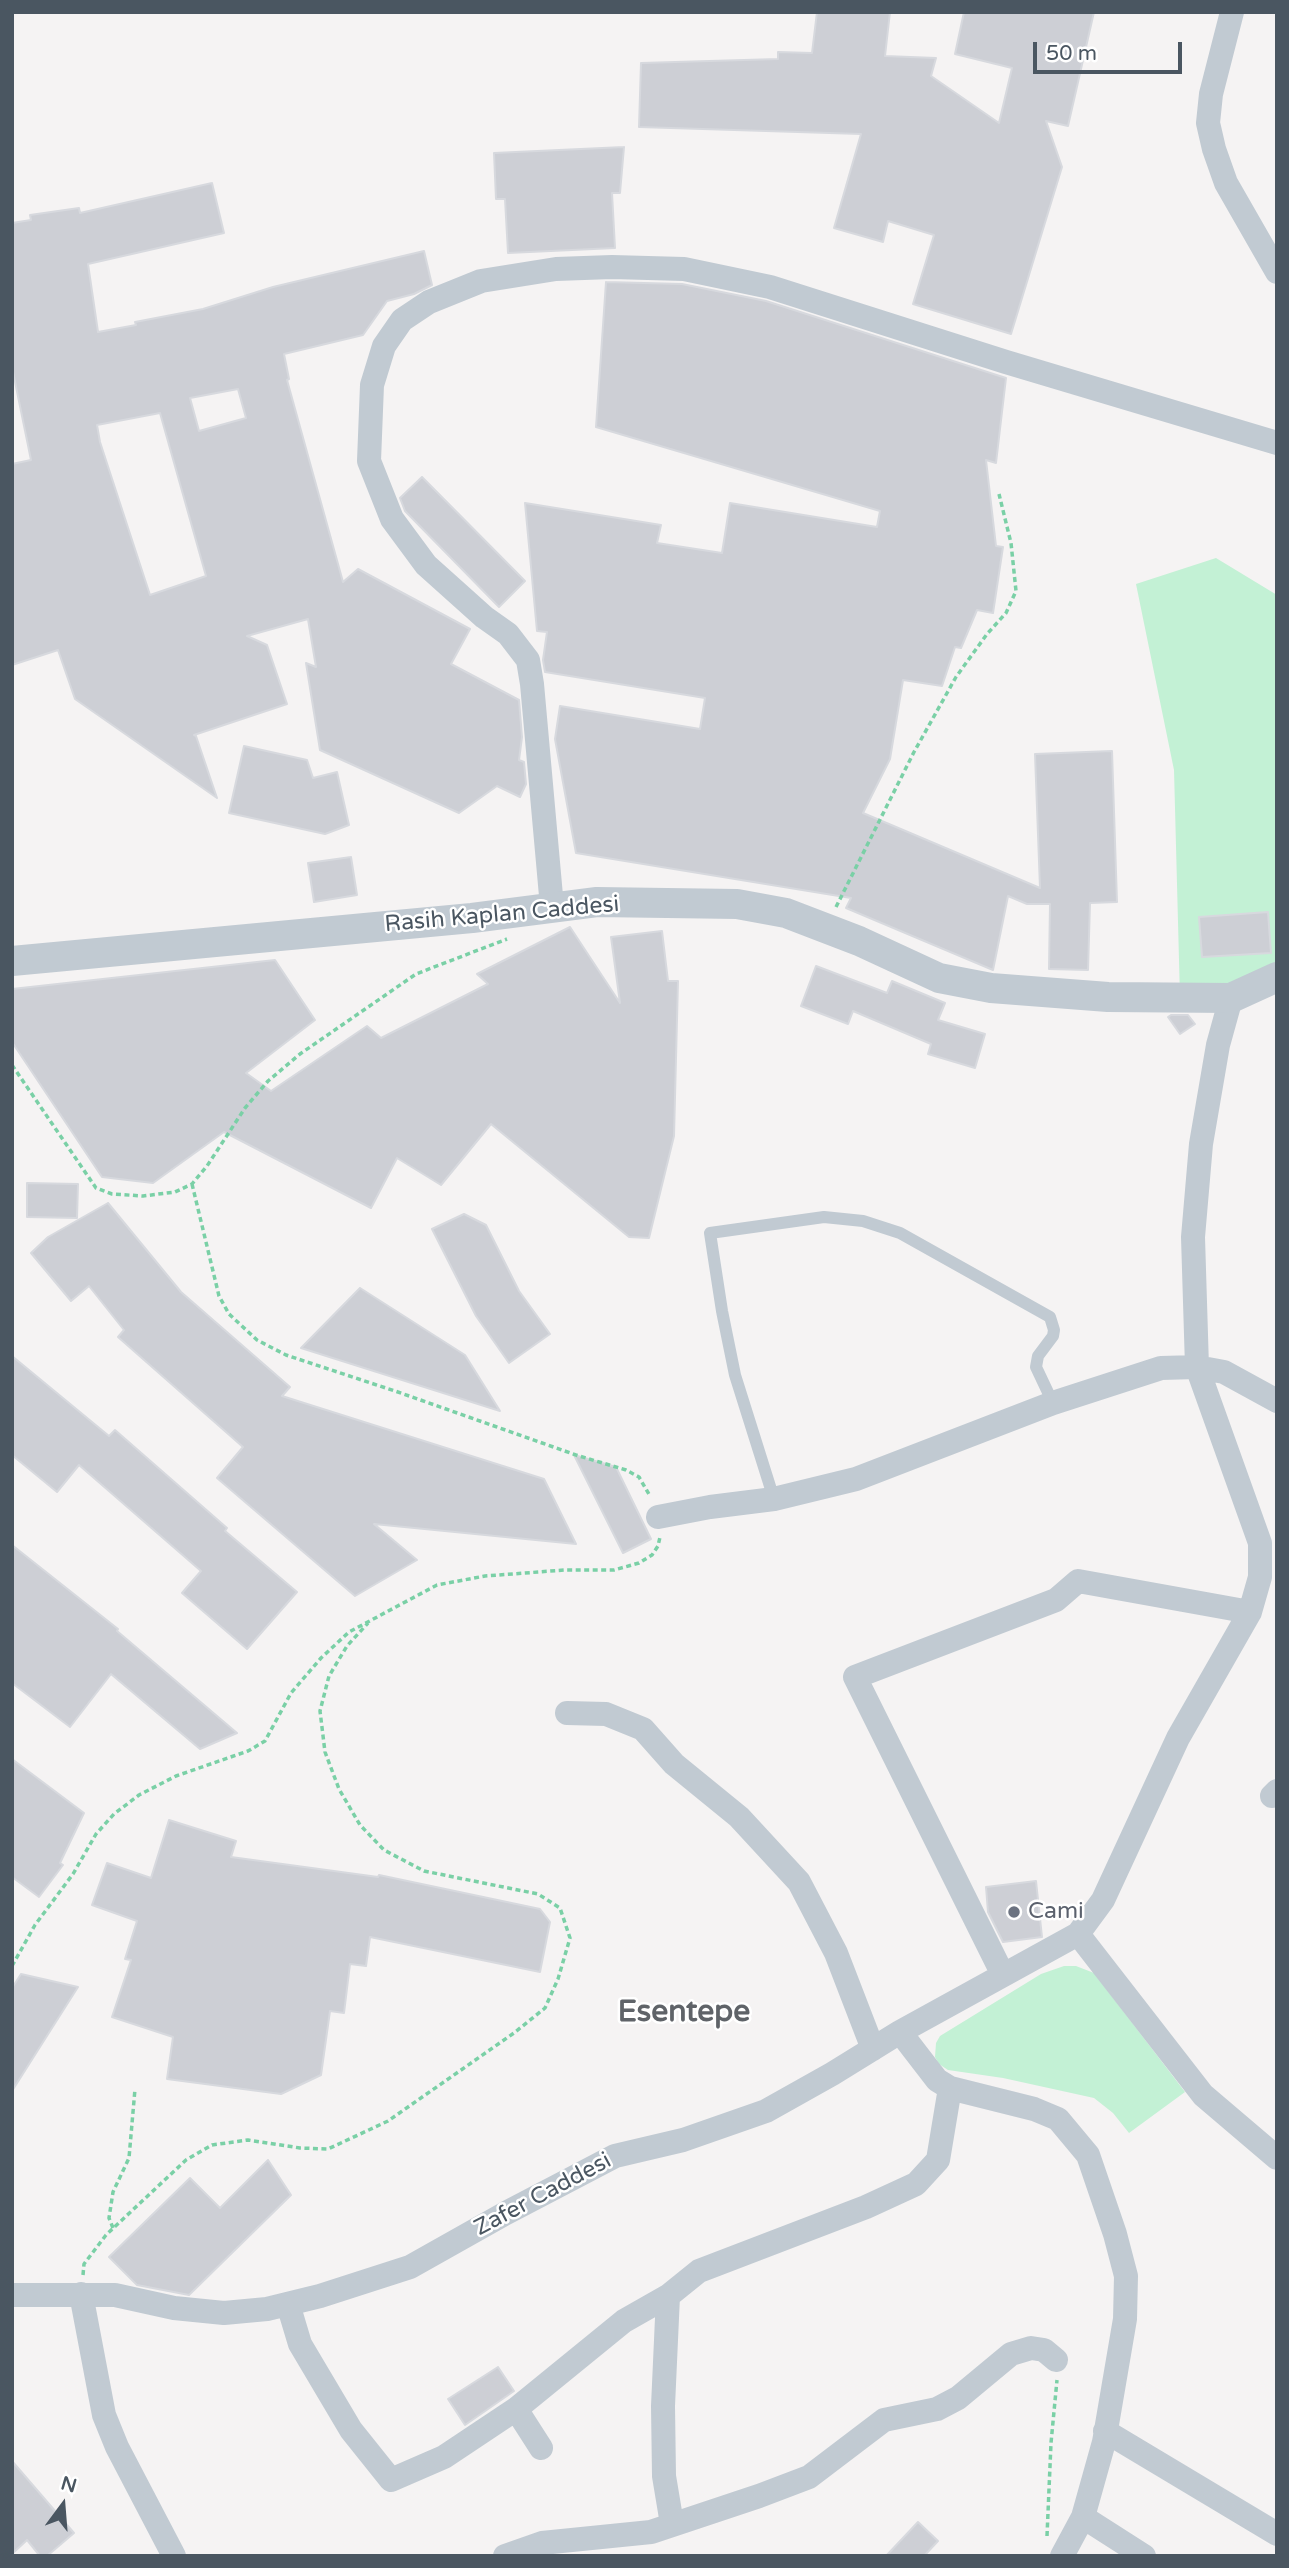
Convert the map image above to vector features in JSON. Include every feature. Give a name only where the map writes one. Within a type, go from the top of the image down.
[{"type":"street","points":[[1232,12],[1211,94],[1208,123],[1226,183],[1277,272]]},
{"type":"street","points":[[552,907],[528,660],[508,634],[484,617],[426,565],[392,519],[369,461],[372,385],[384,346],[402,320],[429,302],[481,281],[556,269],[684,269],[770,286],[1006,362],[1277,443]]},
{"type":"street","name":"Rasih Kaplan Caddesi","points":[[12,961],[472,918],[597,902],[737,904],[786,912],[859,941],[939,978],[991,988],[1108,997],[1231,998],[1273,979]]},
{"type":"street","points":[[1231,998],[1218,1045],[1201,1144],[1193,1237],[1197,1367],[1261,1544],[1260,1577],[1250,1612],[1178,1738],[1103,1900],[1079,1934],[1203,2095],[1277,2158]]},
{"type":"street","points":[[658,1517],[774,1499],[856,1479],[1052,1403],[1161,1368],[1197,1367],[1224,1372],[1277,1401]]},
{"type":"street","points":[[1003,1975],[855,1677],[1056,1600],[1079,1581],[1250,1612]]},
{"type":"street","points":[[567,1713],[606,1714],[643,1729],[674,1764],[739,1817],[799,1882],[836,1953],[873,2049]]},
{"type":"street","name":"Zafer Caddesi","points":[[12,2295],[115,2295],[174,2308],[224,2313],[288,2304],[410,2267],[615,2156],[682,2140],[766,2110],[900,2032],[1079,1934]]},
{"type":"street","points":[[900,2032],[937,2080],[950,2088],[1034,2109],[1058,2119],[1071,2132],[1088,2155],[1126,2276],[1125,2319],[1105,2431],[1083,2517],[1054,2549]]},
{"type":"street","points":[[288,2304],[300,2344],[351,2430],[391,2480],[444,2457],[516,2409],[624,2321],[668,2296],[699,2271],[866,2207],[916,2184],[938,2160],[950,2088]]},
{"type":"street","points":[[81,2294],[104,2415],[117,2446],[174,2556]]},
{"type":"street","points":[[668,2296],[663,2406],[664,2476],[672,2524]]},
{"type":"street","points":[[505,2556],[542,2543],[651,2532],[809,2477],[884,2420],[937,2410],[958,2398],[1011,2354],[1031,2348],[1044,2350],[1056,2360]]},
{"type":"street","points":[[516,2409],[541,2448]]},
{"type":"street","points":[[1105,2431],[1277,2534]]},
{"type":"street","points":[[1083,2517],[1144,2556]]},
{"type":"lane","points":[[774,1499],[735,1375],[710,1233],[824,1217],[863,1221],[900,1233],[1050,1317],[1053,1336],[1038,1356],[1036,1367],[1052,1403]]},
{"type":"path","points":[[825,928],[914,752],[956,677],[1006,613],[1016,591],[1011,543],[999,494]]},
{"type":"path","points":[[12,1065],[96,1188],[112,1194],[143,1196],[175,1192],[192,1184],[245,1108],[268,1081],[300,1055],[416,974],[509,938]]},
{"type":"path","points":[[12,1966],[35,1925],[74,1874],[96,1834],[114,1814],[139,1795],[176,1776],[248,1751],[265,1741],[291,1693],[321,1658],[349,1632],[437,1585],[485,1576],[565,1570],[614,1570],[639,1563],[652,1555],[659,1546],[662,1531],[655,1505],[639,1477],[626,1469],[576,1455],[286,1355],[257,1340],[229,1314],[219,1296],[192,1184]]},
{"type":"path","points":[[81,2294],[84,2264],[113,2228],[186,2160],[212,2145],[248,2140],[327,2149],[388,2120],[514,2033],[545,2008],[558,1979],[570,1938],[560,1909],[538,1894],[424,1871],[384,1850],[359,1825],[339,1789],[325,1752],[320,1711],[329,1676],[346,1646],[369,1621]]},
{"type":"path","points":[[113,2228],[109,2218],[113,2192],[129,2158],[135,2089]]},
{"type":"path","points":[[1054,2549],[1051,2443],[1057,2385],[1056,2360]]},
{"type":"green space","points":[[1216,558],[1277,595],[1277,977],[1180,998],[1174,770],[1136,584]]},
{"type":"green space","points":[[1064,1966],[1076,1966],[1094,1973],[1185,2092],[1129,2133],[1113,2113],[1094,2098],[1003,2078],[948,2070],[939,2064],[935,2057],[936,2043],[940,2036],[1041,1974]]},
{"type":"building","points":[[817,12],[890,12],[885,56],[936,58],[931,76],[999,123],[1012,68],[955,54],[964,12],[1094,12],[1068,126],[1046,121],[1062,167],[1011,334],[913,304],[934,235],[888,221],[883,242],[834,228],[861,134],[639,127],[641,63],[778,59],[778,52],[812,53]]},
{"type":"building","points":[[624,147],[620,193],[612,193],[615,248],[508,253],[505,199],[496,199],[494,153]]},
{"type":"building","points":[[212,183],[224,233],[88,264],[98,332],[203,309],[273,287],[424,251],[432,285],[414,294],[387,301],[363,335],[284,354],[289,379],[287,380],[343,582],[358,569],[470,629],[451,664],[519,700],[522,737],[519,760],[524,762],[526,784],[520,797],[497,786],[459,813],[320,750],[306,663],[316,667],[308,619],[247,636],[267,645],[287,704],[194,735],[217,798],[75,699],[58,650],[12,665],[12,464],[31,460],[12,367],[12,223],[31,220],[30,215],[79,208],[80,213]],"holes":[[[238,389],[246,418],[199,431],[190,398]],[[160,413],[206,576],[150,595],[100,442],[97,425]]]},
{"type":"building","points":[[606,282],[682,284],[766,301],[1006,378],[996,463],[986,460],[996,546],[1003,547],[993,613],[977,610],[961,648],[955,647],[942,686],[903,680],[890,759],[863,813],[1040,888],[1035,754],[1112,751],[1117,902],[1090,903],[1088,970],[1049,969],[1050,904],[1027,904],[1008,896],[993,970],[846,908],[851,898],[576,853],[555,739],[560,706],[700,729],[705,698],[545,672],[543,660],[547,632],[537,631],[525,503],[661,525],[657,543],[722,553],[730,503],[877,527],[880,511],[596,427]]},
{"type":"building","points":[[422,477],[525,581],[499,607],[405,511],[400,498]]},
{"type":"building","points":[[244,746],[307,760],[313,778],[337,772],[349,825],[325,834],[229,813]]},
{"type":"building","points":[[351,857],[357,895],[314,902],[308,863]]},
{"type":"building","points":[[1268,912],[1271,953],[1202,957],[1199,917]]},
{"type":"building","points":[[570,927],[620,1003],[611,937],[662,931],[668,981],[678,981],[674,1136],[649,1238],[629,1237],[491,1124],[441,1185],[397,1158],[371,1208],[224,1132],[153,1183],[102,1177],[12,1042],[12,989],[275,960],[315,1020],[246,1073],[271,1091],[367,1026],[381,1038],[488,984],[477,974]]},
{"type":"building","points":[[816,966],[887,993],[892,981],[945,1003],[938,1020],[985,1034],[975,1068],[928,1054],[931,1044],[853,1011],[848,1024],[801,1006]]},
{"type":"building","points":[[1188,1015],[1195,1024],[1180,1034],[1168,1017]]},
{"type":"building","points":[[27,1183],[78,1184],[77,1218],[27,1217]]},
{"type":"building","points":[[108,1203],[181,1292],[290,1387],[282,1396],[544,1479],[576,1544],[374,1524],[417,1560],[355,1596],[217,1478],[243,1447],[118,1337],[124,1330],[89,1286],[71,1301],[31,1253],[48,1237]]},
{"type":"building","points":[[464,1214],[486,1225],[519,1291],[550,1334],[509,1363],[476,1316],[432,1229]]},
{"type":"building","points":[[360,1288],[465,1355],[500,1411],[301,1348]]},
{"type":"building","points":[[12,1356],[109,1436],[115,1430],[227,1528],[225,1531],[297,1592],[247,1649],[182,1593],[201,1571],[79,1465],[57,1492],[12,1455]]},
{"type":"building","points":[[574,1455],[616,1467],[651,1539],[623,1553]]},
{"type":"building","points":[[12,1545],[118,1629],[117,1631],[237,1733],[200,1749],[111,1674],[70,1727],[12,1683]]},
{"type":"building","points":[[12,1759],[84,1813],[60,1863],[63,1865],[39,1897],[12,1877]]},
{"type":"building","points":[[169,1820],[236,1841],[231,1857],[378,1877],[379,1875],[540,1909],[550,1922],[540,1972],[370,1937],[366,1966],[350,1964],[344,2013],[330,2011],[321,2075],[281,2094],[167,2079],[173,2037],[112,2017],[131,1960],[125,1959],[137,1921],[92,1905],[107,1863],[151,1878]]},
{"type":"building","name":"Cami","points":[[1036,1881],[1042,1937],[1003,1942],[988,1912],[986,1887]]},
{"type":"building","points":[[21,1974],[78,1987],[12,2091],[12,1988]]},
{"type":"building","points":[[268,2160],[291,2195],[189,2295],[137,2285],[109,2257],[190,2178],[220,2208]]},
{"type":"building","points":[[498,2367],[514,2391],[465,2425],[448,2399]]},
{"type":"building","points":[[12,2461],[74,2533],[47,2556],[40,2556],[27,2540],[12,2554]]},
{"type":"building","points":[[918,2522],[938,2541],[924,2556],[886,2556]]},
{"type":"place","name":"Cami","points":[[1014,1912]]},
{"type":"district","name":"Esentepe","points":[[684,2013]]}]
